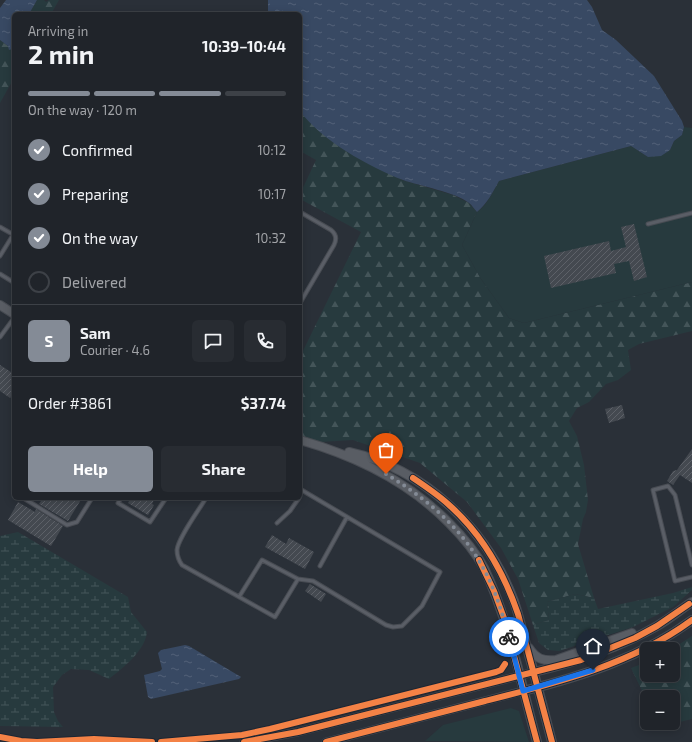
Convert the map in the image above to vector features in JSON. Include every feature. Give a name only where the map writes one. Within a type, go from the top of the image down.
[{"type":"main road","points":[[0,305],[12,313]]},
{"type":"main road","points":[[302,441],[381,462],[413,478],[449,504],[472,530],[498,568],[513,600],[552,742]]},
{"type":"main road","points":[[325,447],[347,456],[406,486],[436,509],[460,534],[483,567],[504,618],[537,742]]},
{"type":"main road","points":[[534,672],[581,660],[622,644],[670,618],[692,602]]},
{"type":"main road","points":[[525,640],[535,656],[540,659],[556,660],[621,638],[670,618]]},
{"type":"main road","points":[[523,691],[585,673],[628,657],[660,641],[692,620]]},
{"type":"street","points":[[244,742],[298,732],[534,672]]},
{"type":"street","points":[[326,742],[523,691]]},
{"type":"lane","points":[[302,213],[331,230],[335,234],[336,240],[302,300]]},
{"type":"lane","points":[[648,224],[692,213]]},
{"type":"lane","points":[[0,227],[12,234]]},
{"type":"lane","points":[[0,256],[12,237]]},
{"type":"lane","points":[[0,274],[12,281]]},
{"type":"lane","points":[[0,337],[12,321]]},
{"type":"lane","points":[[692,565],[675,495],[668,486],[652,490],[675,581],[692,577]]},
{"type":"lane","points":[[239,597],[262,560],[298,579],[314,581],[386,625],[393,627],[402,626],[422,606],[440,572],[302,490]]},
{"type":"lane","points":[[27,500],[67,525],[77,522],[91,500]]},
{"type":"lane","points":[[120,500],[118,503],[150,522],[165,500]]},
{"type":"lane","points":[[205,500],[180,541],[177,551],[182,565],[276,617],[298,579]]},
{"type":"lane","points":[[277,523],[290,511],[297,500]]},
{"type":"lane","points":[[320,566],[347,517]]},
{"type":"green space","points":[[37,0],[44,0],[46,2],[49,0],[59,0],[52,12],[30,12]]},
{"type":"green space","points":[[0,40],[12,49],[12,82],[0,103]]},
{"type":"green space","points":[[302,114],[402,180],[453,195],[469,203],[477,212],[462,245],[481,279],[509,318],[524,323],[692,282],[692,331],[639,344],[628,350],[631,370],[618,380],[606,384],[589,402],[577,408],[569,421],[577,436],[584,465],[588,500],[578,544],[594,598],[575,594],[547,602],[549,620],[533,625],[518,579],[501,548],[467,502],[420,463],[353,440],[320,442],[302,437],[302,353],[361,232],[302,200],[302,190],[316,160],[302,152]]},
{"type":"green space","points":[[684,127],[692,128],[692,282],[524,323],[509,318],[481,279],[462,245],[477,212],[487,202],[499,181],[631,146],[648,157],[670,150],[674,141],[682,135]]},
{"type":"green space","points":[[18,532],[128,597],[131,612],[147,632],[138,652],[127,664],[109,679],[89,670],[71,669],[62,675],[53,687],[54,712],[58,721],[63,727],[0,726],[0,536]]},
{"type":"green space","points":[[692,587],[692,590],[673,607],[633,627],[559,651],[548,650],[539,643],[533,625],[549,620],[547,602],[575,594],[594,598],[598,609],[673,593]]},
{"type":"green space","points":[[692,636],[692,719],[680,722],[680,690],[642,690],[631,668],[640,665],[640,682],[680,682],[680,644]]},
{"type":"green space","points":[[511,708],[519,711],[529,742],[425,741],[443,725]]},
{"type":"water","points":[[6,0],[37,0],[30,12],[12,12],[12,49],[9,50],[8,46],[0,40],[0,8]]},
{"type":"water","points":[[268,0],[587,0],[592,7],[602,30],[616,40],[654,76],[682,121],[684,127],[682,135],[674,141],[670,150],[661,156],[648,157],[631,146],[499,181],[487,202],[477,212],[463,199],[403,180],[361,160],[333,142],[309,122],[302,113],[302,12],[268,12]]},
{"type":"water","points":[[185,645],[241,677],[239,679],[151,699],[148,697],[144,675],[160,671],[162,669],[158,653],[161,650]]},
{"type":"building","points":[[634,224],[647,277],[634,281],[629,261],[614,264],[616,273],[551,288],[544,256],[609,241],[611,251],[626,247],[621,227]]},
{"type":"building","points":[[0,365],[12,373],[12,394],[10,398],[0,391]]},
{"type":"building","points":[[622,405],[625,418],[609,423],[605,409]]},
{"type":"building","points":[[692,449],[692,483],[680,475],[673,485],[667,481],[673,471],[677,470]]},
{"type":"building","points":[[42,500],[81,500],[68,521],[39,504]]},
{"type":"building","points":[[130,500],[154,500],[152,504],[154,505],[148,515],[128,503]]},
{"type":"building","points":[[18,502],[35,512],[36,509],[63,526],[51,546],[8,520]]},
{"type":"building","points":[[272,535],[286,544],[289,538],[314,552],[305,569],[265,547]]},
{"type":"building","points":[[310,584],[326,594],[321,602],[305,591]]},
{"type":"cycle path","points":[[413,478],[440,497],[460,515],[490,554],[506,584],[518,614],[552,742]]},
{"type":"cycle path","points":[[479,560],[494,591],[504,618],[537,742]]},
{"type":"cycle path","points":[[244,742],[298,732],[581,660],[635,638],[657,626],[689,604]]},
{"type":"cycle path","points":[[326,742],[539,687],[593,671],[644,649],[669,636],[692,620]]},
{"type":"cycle path","points":[[161,742],[242,735],[270,729],[496,672],[501,670],[505,664]]},
{"type":"cycle path","points":[[0,737],[37,742],[94,739],[152,742]]},
{"type":"way so far","points":[[386,474],[406,486],[436,509],[460,534],[483,567],[494,591],[509,637]]},
{"type":"route","points":[[509,637],[523,691],[593,670]]}]
